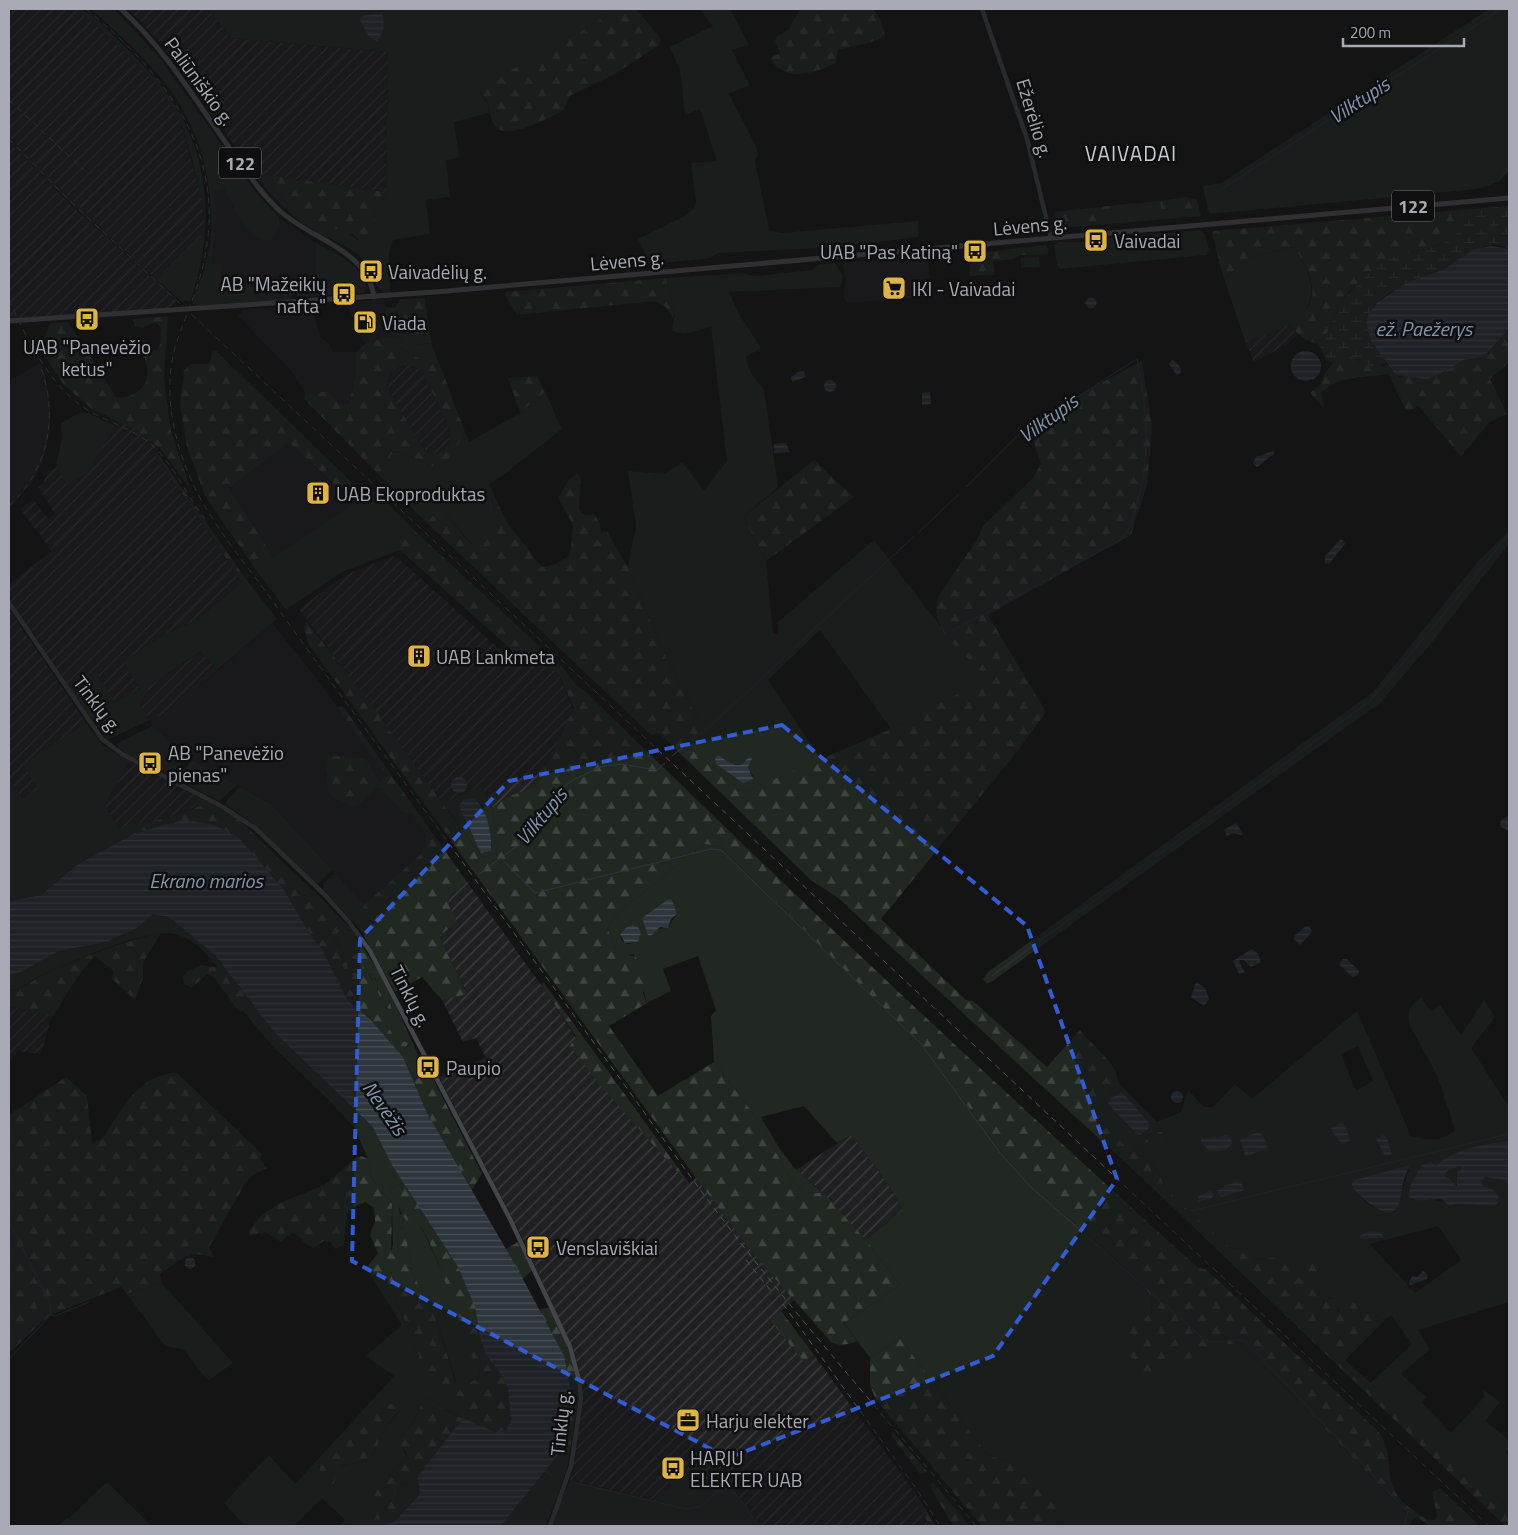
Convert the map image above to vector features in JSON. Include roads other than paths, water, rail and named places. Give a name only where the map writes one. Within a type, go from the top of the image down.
[{"type":"main road","name":"Paliūniškio g.","points":[[121,9],[162,53],[261,191],[291,220],[357,261],[370,281],[374,297]]},
{"type":"main road","name":"Ežerėlio g.","points":[[982,9],[1027,140],[1052,238]]},
{"type":"main road","name":"Lėvens g.","points":[[9,321],[374,297],[1509,198]]},
{"type":"main road","name":"Tinklų g.","points":[[9,603],[102,739],[122,754],[229,810],[255,828],[325,895],[359,934],[375,959],[517,1234],[562,1327],[577,1370],[581,1399],[569,1476],[550,1526]]},
{"type":"water","points":[[381,13],[384,28],[377,41],[369,37],[360,20],[363,16]]},
{"type":"water","name":"ež. Paežerys","points":[[1491,246],[1509,249],[1509,329],[1481,357],[1464,360],[1434,377],[1427,379],[1396,375],[1371,341],[1366,323],[1369,313],[1378,302],[1403,285],[1445,269],[1474,249]]},
{"type":"water","points":[[1091,297],[1097,303],[1091,309],[1085,303]]},
{"type":"water","points":[[1306,351],[1317,355],[1321,366],[1317,377],[1306,381],[1295,377],[1291,366],[1295,355]]},
{"type":"water","points":[[1172,360],[1179,366],[1180,374],[1177,375],[1169,364]]},
{"type":"water","points":[[804,371],[805,377],[792,382],[791,377],[798,372]]},
{"type":"water","points":[[830,380],[836,386],[830,392],[824,386]]},
{"type":"water","points":[[930,392],[931,404],[922,405],[922,393]]},
{"type":"water","points":[[786,443],[790,452],[774,453],[774,444]]},
{"type":"water","points":[[1273,451],[1275,453],[1257,467],[1253,463],[1256,457]]},
{"type":"water","points":[[1340,540],[1343,540],[1345,544],[1330,563],[1325,564],[1325,556]]},
{"type":"water","points":[[718,755],[737,765],[750,757],[752,759],[748,767],[753,779],[743,783],[716,764],[715,758]]},
{"type":"water","points":[[456,777],[462,777],[467,782],[465,791],[456,793],[451,788],[451,782]]},
{"type":"water","points":[[474,798],[482,808],[488,822],[491,851],[481,853],[459,806],[464,799]]},
{"type":"water","points":[[1509,816],[1509,831],[1501,827],[1500,823],[1502,819]]},
{"type":"water","name":"Ekrano marios","points":[[183,820],[215,825],[239,838],[284,890],[309,933],[322,949],[348,1001],[370,1019],[403,1057],[427,1113],[517,1268],[564,1356],[572,1396],[562,1450],[501,1526],[379,1526],[394,1522],[420,1494],[417,1477],[463,1418],[498,1433],[506,1430],[511,1421],[508,1388],[501,1374],[486,1355],[480,1337],[475,1307],[458,1267],[392,1165],[373,1127],[274,1032],[215,955],[169,917],[153,914],[137,928],[106,942],[59,951],[21,972],[9,976],[9,901],[41,895],[78,864],[135,833]]},
{"type":"water","points":[[1236,823],[1243,833],[1241,835],[1233,833],[1227,836],[1224,830]]},
{"type":"water","points":[[668,899],[672,900],[677,914],[671,919],[668,928],[660,927],[652,935],[648,935],[642,918]]},
{"type":"water","points":[[633,925],[638,927],[641,933],[638,942],[625,943],[620,934],[627,927]]},
{"type":"water","points":[[1306,926],[1309,926],[1312,932],[1300,945],[1294,939],[1294,936]]},
{"type":"water","points":[[1252,949],[1258,954],[1261,962],[1251,967],[1244,960],[1240,960],[1239,962],[1245,972],[1239,974],[1233,961]]},
{"type":"water","points":[[1343,959],[1347,959],[1359,971],[1358,975],[1352,977],[1339,964]]},
{"type":"water","points":[[1196,982],[1205,988],[1209,999],[1204,1006],[1191,997]]},
{"type":"water","points":[[1177,1091],[1183,1097],[1177,1103],[1171,1097]]},
{"type":"water","points":[[1122,1092],[1149,1123],[1148,1130],[1140,1135],[1108,1104],[1111,1098]]},
{"type":"water","points":[[1342,1123],[1348,1132],[1350,1140],[1342,1145],[1330,1128]]},
{"type":"water","points":[[1258,1132],[1263,1136],[1268,1147],[1248,1156],[1245,1155],[1240,1140]]},
{"type":"water","points":[[1228,1135],[1232,1142],[1231,1145],[1223,1150],[1209,1151],[1201,1142],[1201,1139]]},
{"type":"water","points":[[1383,1135],[1387,1138],[1392,1155],[1385,1156],[1376,1139]]},
{"type":"water","points":[[1509,1141],[1509,1185],[1505,1180],[1485,1177],[1481,1181],[1484,1188],[1491,1188],[1498,1195],[1499,1201],[1496,1205],[1454,1204],[1450,1206],[1441,1199],[1417,1200],[1409,1197],[1410,1186],[1422,1164],[1431,1162],[1436,1166],[1459,1152],[1480,1145]],"holes":[[[1459,1166],[1462,1168],[1457,1172],[1457,1186],[1445,1175],[1446,1172]]]},
{"type":"water","points":[[1409,1166],[1399,1204],[1390,1213],[1371,1205],[1352,1186],[1354,1180]]},
{"type":"water","points":[[1237,1181],[1242,1184],[1244,1190],[1222,1197],[1217,1193],[1220,1188]]},
{"type":"water","points":[[1210,1191],[1214,1194],[1212,1198],[1198,1202],[1198,1196]]},
{"type":"water","points":[[1369,1231],[1381,1232],[1384,1238],[1360,1239],[1360,1235]]},
{"type":"water","points":[[188,1258],[192,1258],[195,1263],[194,1267],[188,1268],[185,1265],[185,1261]]},
{"type":"water","points":[[1423,1271],[1428,1275],[1427,1279],[1410,1285],[1409,1282],[1412,1276],[1417,1277]]},
{"type":"waterway","name":"Vilktupis","points":[[1217,192],[1501,9]]},
{"type":"waterway","points":[[1498,181],[1509,168]]},
{"type":"waterway","points":[[952,631],[1120,540],[1126,534],[1140,492],[1146,454],[1144,398],[1137,359],[1031,426],[1015,438],[966,487]]},
{"type":"waterway","name":"Vilktupis","points":[[919,532],[959,494]]},
{"type":"waterway","points":[[1429,632],[1509,534]]},
{"type":"waterway","name":"Vilktupis","points":[[794,648],[913,537]]},
{"type":"waterway","points":[[1214,815],[1370,701],[1423,639]]},
{"type":"waterway","name":"Vilktupis","points":[[672,756],[707,729],[787,655]]},
{"type":"waterway","name":"Vilktupis","points":[[479,874],[517,846],[522,836],[556,792],[575,779],[600,767],[622,764],[657,770],[665,763]]},
{"type":"waterway","points":[[1155,857],[1204,821]]},
{"type":"waterway","points":[[501,858],[535,893],[711,849],[721,850],[921,1044],[1000,1153],[1032,1188],[1205,1340],[1210,1342],[1245,1341],[1404,1508],[1431,1526]]},
{"type":"waterway","points":[[992,976],[1150,860]]},
{"type":"waterway","points":[[1190,1211],[1509,1134]]},
{"type":"waterway","points":[[9,1221],[51,1305],[50,1315],[9,1359]]},
{"type":"waterway","points":[[50,1315],[55,1316],[89,1302]]},
{"type":"waterway","points":[[545,1471],[553,1476]]},
{"type":"waterway","points":[[576,1483],[686,1509],[700,1507],[721,1488],[727,1489],[738,1497],[758,1526]]},
{"type":"waterway","points":[[1404,1526],[1408,1510]]},
{"type":"railway","points":[[86,9],[141,60],[164,88],[184,118],[198,150],[207,184],[209,221],[204,261],[175,348],[171,366],[170,402],[182,457],[196,490],[212,518],[716,1211],[790,1305],[976,1526]]},
{"type":"railway","points":[[9,100],[84,170]]},
{"type":"railway","points":[[9,139],[69,200],[1489,1526]]},
{"type":"railway","points":[[9,300],[24,332],[42,363],[64,391],[91,412],[132,432],[154,447],[168,463],[205,519]]},
{"type":"railway","points":[[9,506],[23,491],[33,475],[47,440],[49,403],[40,365]]},
{"type":"railway","points":[[746,1260],[771,1291]]},
{"type":"railway","points":[[783,1304],[918,1491],[940,1526]]},
{"type":"place","name":"Vaivadai","points":[[1096,240]]},
{"type":"place","name":"UAB \"Pas Katiną\"","points":[[975,251]]},
{"type":"place","name":"Vaivadėlių g.","points":[[371,271]]},
{"type":"place","name":"IKI - Vaivadai","points":[[894,288]]},
{"type":"place","name":"AB \"Mažeikių nafta\"","points":[[344,294]]},
{"type":"place","name":"UAB \"Panevėžio ketus\"","points":[[87,319]]},
{"type":"place","name":"Viada","points":[[365,322]]},
{"type":"place","name":"UAB Ekoproduktas","points":[[318,493]]},
{"type":"place","name":"UAB Lankmeta","points":[[419,656]]},
{"type":"place","name":"AB \"Panevėžio pienas\"","points":[[150,763]]},
{"type":"place","name":"Paupio","points":[[428,1067]]},
{"type":"place","name":"Venslaviškiai","points":[[538,1247]]},
{"type":"place","name":"Harju elekter","points":[[688,1420]]},
{"type":"place","name":"HARJU ELEKTER UAB","points":[[673,1468]]},
{"type":"district","name":"VAIVADAI","points":[[1131,153]]},
{"type":"water label","name":"Nevėžis","points":[[385,1108]]}]
